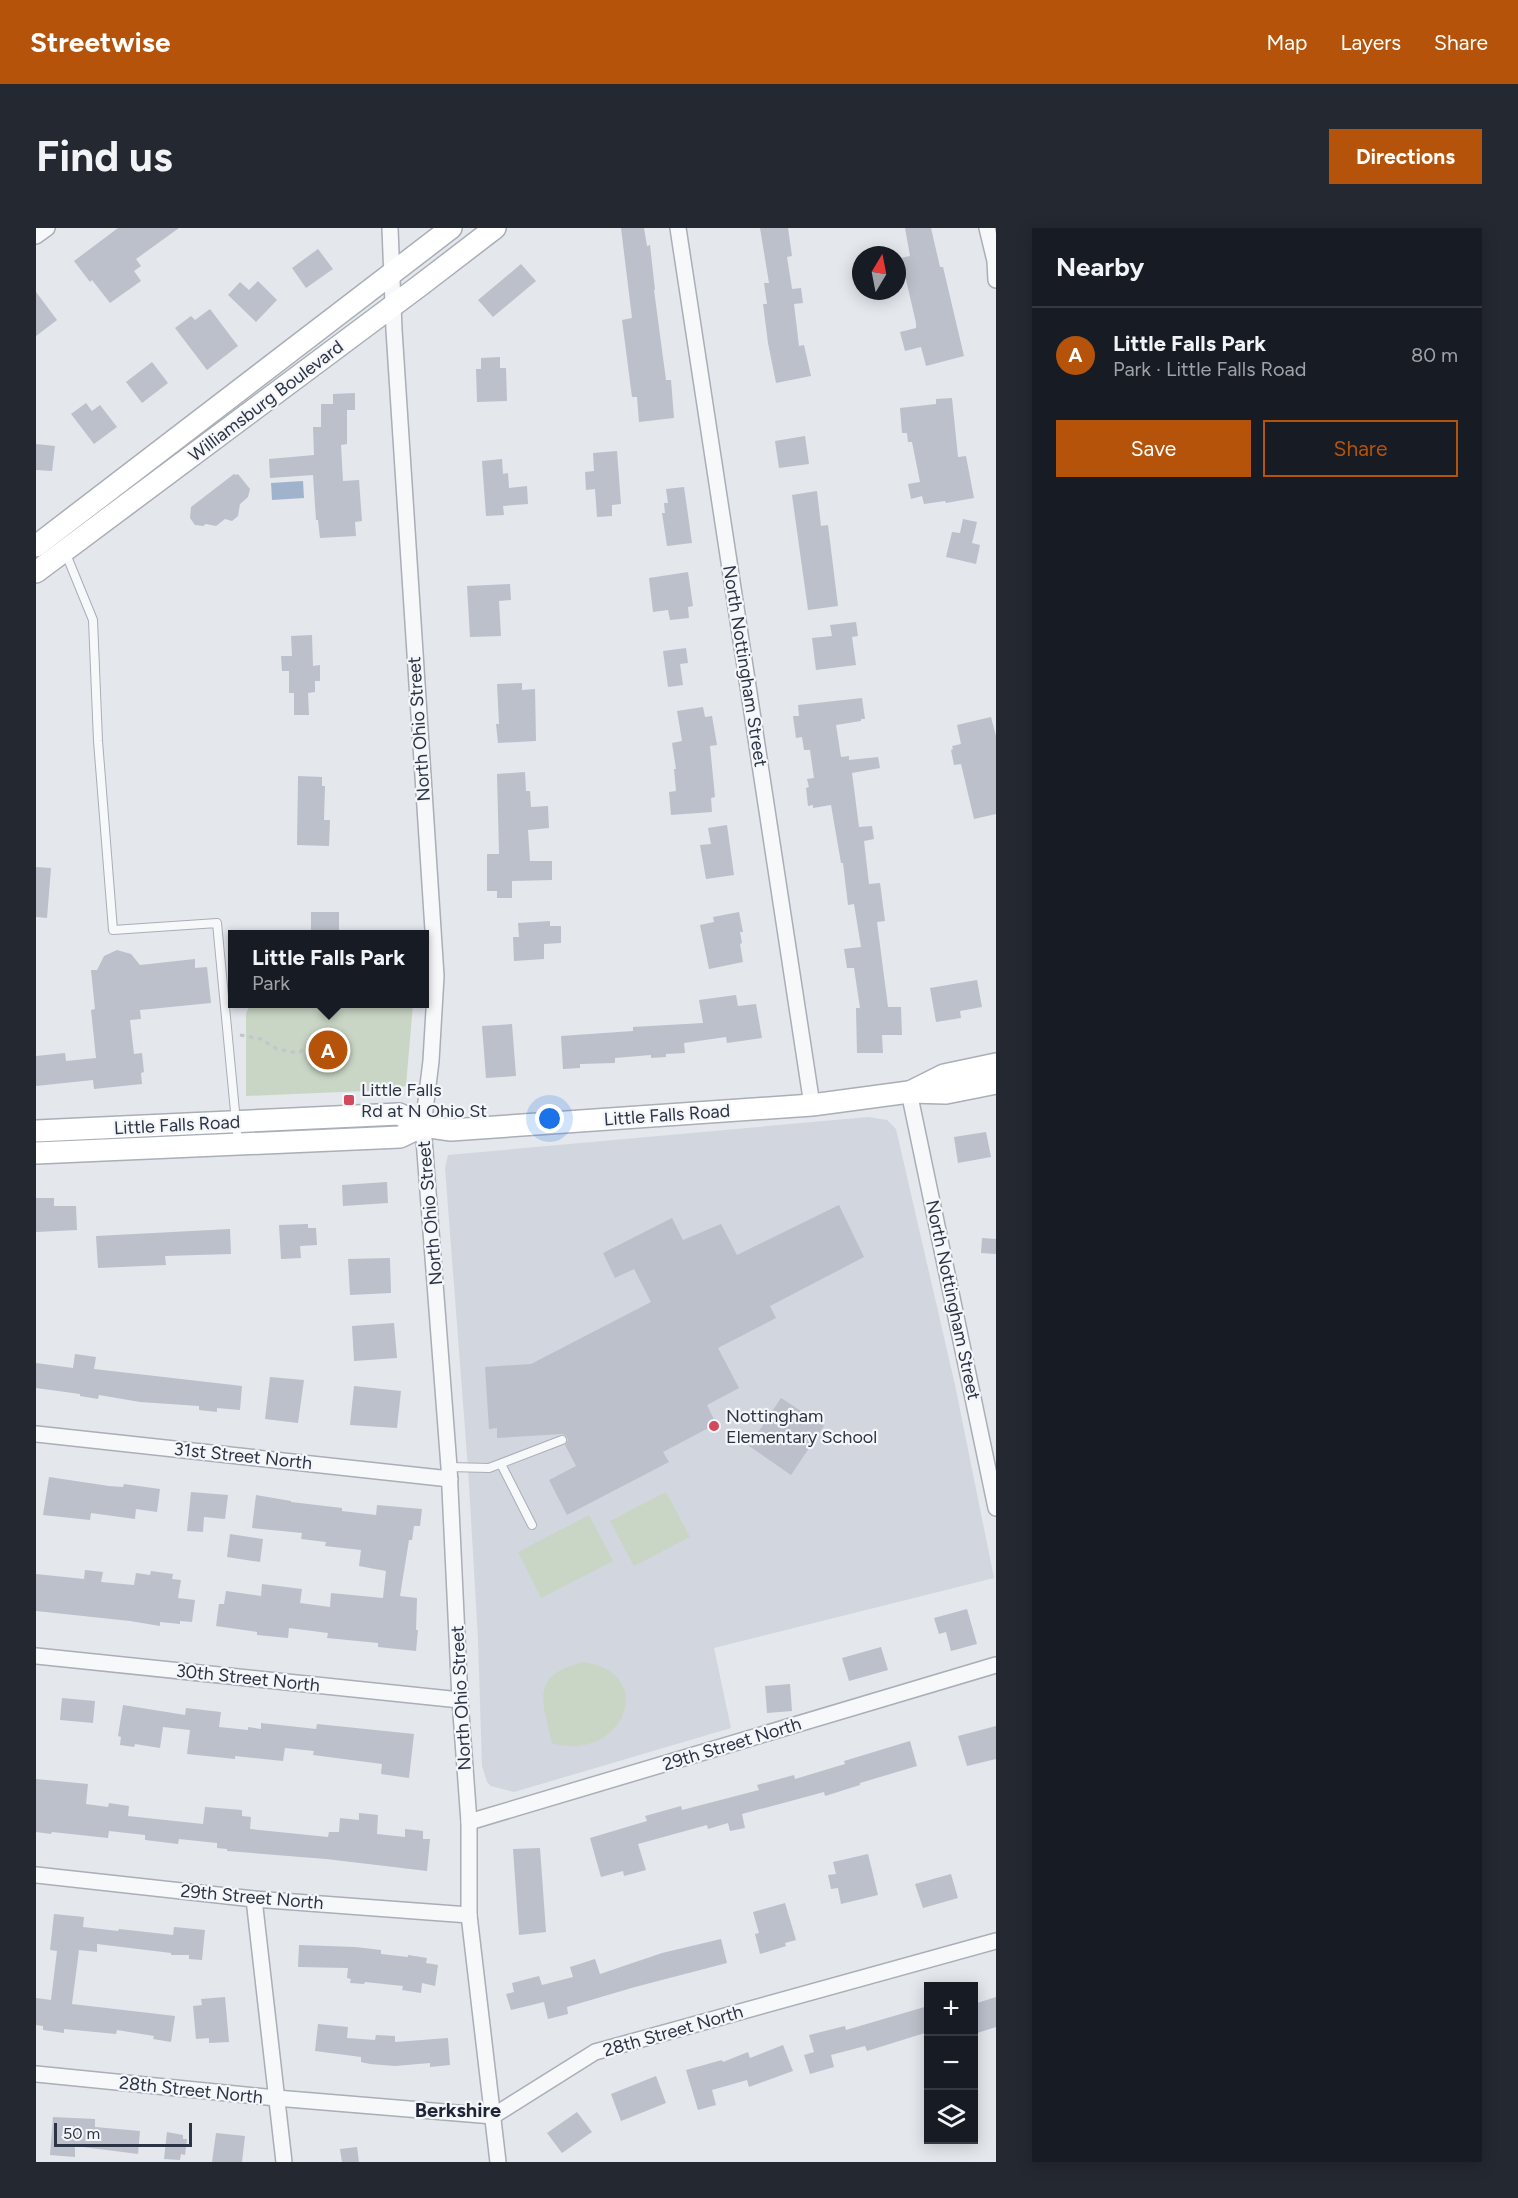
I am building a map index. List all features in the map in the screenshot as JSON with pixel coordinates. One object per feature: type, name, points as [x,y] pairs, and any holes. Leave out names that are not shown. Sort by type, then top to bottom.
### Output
[{"type":"street","name":"North Ohio Street","points":[[390,228],[419,738],[436,976],[431,1061],[423,1126],[449,1473],[460,1700],[469,1822],[469,1915],[498,2162]]},
{"type":"street","name":"Williamsburg Boulevard","points":[[44,540],[451,228]]},
{"type":"street","name":"Williamsburg Boulevard","points":[[37,569],[495,228]]},
{"type":"street","name":"North Nottingham Street","points":[[678,228],[812,1105]]},
{"type":"street","points":[[987,228],[995,263],[996,280]]},
{"type":"street","name":"Little Falls Road","points":[[909,1092],[944,1075],[996,1064]]},
{"type":"street","name":"Little Falls Road","points":[[36,1131],[399,1113],[423,1126],[451,1130],[812,1105],[909,1092],[946,1093],[996,1083]]},
{"type":"street","name":"North Nottingham Street","points":[[909,1092],[996,1508]]},
{"type":"street","name":"Little Falls Road","points":[[36,1153],[400,1137],[423,1126]]},
{"type":"street","name":"31st Street North","points":[[36,1434],[449,1473]]},
{"type":"street","name":"30th Street North","points":[[36,1656],[460,1700]]},
{"type":"street","name":"29th Street North","points":[[469,1822],[996,1665]]},
{"type":"street","name":"29th Street North","points":[[36,1875],[254,1899],[469,1915]]},
{"type":"street","points":[[254,1899],[284,2162]]},
{"type":"street","name":"28th Street North","points":[[36,2074],[276,2098],[493,2116],[595,2052],[996,1941]]},
{"type":"lane","points":[[44,540],[64,551],[93,620],[98,741],[112,930],[217,922],[238,1144]]},
{"type":"lane","points":[[449,1473],[489,1468],[562,1440]]},
{"type":"lane","points":[[501,1464],[532,1525]]},
{"type":"path","points":[[229,1035],[246,1035],[261,1039],[277,1048],[298,1053],[309,1046],[318,1035]]},
{"type":"shaded area","name":"Nottingham Elementary School","points":[[868,1117],[887,1120],[896,1129],[955,1385],[994,1578],[714,1648],[731,1728],[514,1792],[491,1786],[487,1782],[482,1766],[478,1639],[468,1468],[445,1168],[448,1155]]},
{"type":"green space","points":[[248,1008],[413,1008],[406,1086],[387,1090],[246,1096],[246,1014]]},
{"type":"green space","points":[[666,1492],[690,1537],[634,1566],[610,1521]]},
{"type":"green space","points":[[589,1515],[613,1561],[541,1598],[518,1552]]},
{"type":"green space","points":[[583,1662],[607,1670],[621,1682],[626,1698],[623,1714],[613,1730],[597,1741],[577,1746],[552,1743],[544,1702],[547,1682],[566,1668]]},
{"type":"water","points":[[303,481],[304,498],[272,500],[271,483]]},
{"type":"building","points":[[118,228],[179,228],[136,259],[141,266],[134,271],[141,281],[110,303],[74,261]]},
{"type":"building","points":[[621,228],[644,228],[647,246],[650,245],[666,380],[671,380],[674,418],[639,422],[637,397],[632,397],[622,320],[632,318]]},
{"type":"building","points":[[760,228],[788,228],[792,256],[787,257],[792,289],[801,288],[803,303],[794,304],[799,346],[804,345],[811,376],[776,383],[763,304],[767,304],[764,283],[769,283]]},
{"type":"building","points":[[905,228],[931,228],[940,267],[943,267],[964,356],[926,366],[921,347],[905,351],[900,332],[916,328],[906,280],[906,257],[910,256]]},
{"type":"building","points":[[318,249],[333,269],[306,288],[292,268]]},
{"type":"building","points":[[521,264],[536,281],[493,317],[478,300]]},
{"type":"building","points":[[258,281],[277,300],[256,322],[228,295],[240,282],[249,290]]},
{"type":"building","points":[[36,292],[57,320],[36,336]]},
{"type":"building","points":[[210,309],[238,346],[207,370],[175,328],[191,316],[195,320]]},
{"type":"building","points":[[500,357],[500,368],[506,368],[507,401],[477,402],[476,369],[481,369],[481,358]]},
{"type":"building","points":[[152,362],[168,383],[142,403],[126,382]]},
{"type":"building","points":[[355,393],[355,410],[347,410],[347,444],[341,445],[343,481],[359,480],[362,521],[355,522],[356,536],[320,538],[318,520],[316,520],[313,475],[270,478],[269,459],[314,455],[313,427],[321,427],[321,404],[333,404],[333,394]]},
{"type":"building","points":[[952,398],[958,457],[966,456],[974,498],[924,504],[922,496],[911,499],[908,484],[920,482],[912,442],[908,442],[907,433],[902,433],[900,408],[936,404],[936,399]]},
{"type":"building","points":[[86,403],[92,411],[100,405],[117,427],[94,444],[71,414]]},
{"type":"building","points":[[805,436],[809,464],[779,468],[775,441]]},
{"type":"building","points":[[36,444],[55,446],[52,471],[36,470]]},
{"type":"building","points":[[617,451],[621,504],[612,505],[612,516],[597,517],[595,489],[586,490],[585,472],[594,471],[593,453]]},
{"type":"building","points":[[502,459],[503,474],[508,473],[509,488],[527,486],[528,504],[503,506],[504,515],[486,516],[482,461]]},
{"type":"building","points":[[234,474],[238,474],[250,489],[248,497],[240,504],[238,516],[232,521],[225,519],[216,526],[195,525],[190,518],[191,507]]},
{"type":"building","points":[[684,487],[692,543],[667,546],[662,513],[665,513],[664,503],[668,503],[666,489]]},
{"type":"building","points":[[817,491],[821,526],[828,525],[838,606],[808,610],[792,495]]},
{"type":"building","points":[[963,519],[977,522],[972,543],[980,545],[976,564],[946,557],[952,532],[960,533]]},
{"type":"building","points":[[688,572],[693,606],[688,607],[689,618],[670,620],[668,610],[653,612],[649,578]]},
{"type":"building","points":[[510,584],[511,600],[499,601],[501,636],[470,637],[467,586]]},
{"type":"building","points":[[856,622],[858,636],[852,637],[856,665],[816,670],[812,638],[832,636],[830,625]]},
{"type":"building","points":[[312,635],[313,666],[320,665],[320,681],[315,681],[315,692],[308,693],[309,715],[294,715],[294,693],[289,693],[289,671],[282,671],[281,656],[292,656],[291,636]]},
{"type":"building","points":[[686,648],[688,663],[680,664],[683,685],[668,687],[663,651]]},
{"type":"building","points":[[522,683],[522,690],[535,689],[536,741],[498,743],[497,684]]},
{"type":"building","points":[[862,698],[865,719],[836,725],[841,757],[849,756],[849,760],[878,757],[880,768],[852,773],[859,827],[872,826],[874,839],[864,841],[869,884],[880,883],[885,921],[877,922],[888,1007],[901,1007],[902,1035],[882,1035],[883,1053],[857,1053],[856,1008],[860,1008],[854,968],[847,968],[844,949],[861,947],[854,904],[848,905],[843,863],[841,863],[831,805],[813,808],[813,805],[808,806],[807,779],[814,778],[810,750],[804,750],[802,737],[796,738],[793,716],[799,716],[798,705]]},
{"type":"building","points":[[703,707],[705,717],[712,716],[717,745],[710,746],[715,797],[711,798],[712,812],[671,815],[669,792],[676,791],[674,769],[676,769],[672,743],[682,741],[677,711]]},
{"type":"building","points":[[991,717],[996,736],[996,814],[974,819],[961,764],[954,765],[951,750],[952,746],[961,744],[957,725]]},
{"type":"building","points":[[525,772],[526,791],[530,791],[531,807],[548,806],[549,828],[528,830],[530,861],[552,861],[552,880],[512,881],[512,898],[497,898],[497,891],[487,891],[487,854],[499,854],[497,774]]},
{"type":"building","points":[[298,776],[322,777],[322,786],[325,786],[324,820],[330,820],[329,846],[297,845]]},
{"type":"building","points":[[727,825],[734,875],[706,879],[700,845],[711,844],[708,828]]},
{"type":"building","points":[[36,867],[51,868],[47,918],[36,917]]},
{"type":"building","points":[[311,912],[339,912],[339,930],[311,930]]},
{"type":"building","points":[[739,912],[743,932],[740,932],[742,943],[740,944],[743,962],[709,969],[700,925],[714,922],[713,917]]},
{"type":"building","points":[[550,921],[550,926],[561,926],[561,943],[544,944],[544,959],[514,961],[513,937],[519,937],[518,923]]},
{"type":"building","points":[[117,950],[131,954],[140,965],[195,959],[195,968],[207,967],[211,1003],[140,1010],[141,1019],[130,1020],[134,1054],[142,1053],[144,1072],[141,1073],[142,1084],[94,1089],[93,1080],[36,1086],[36,1056],[65,1053],[66,1061],[96,1058],[91,1010],[95,1009],[91,970],[97,970],[104,956]]},
{"type":"building","points":[[977,980],[982,1007],[960,1011],[961,1018],[936,1022],[930,988]]},
{"type":"building","points":[[736,995],[738,1006],[756,1004],[762,1038],[727,1043],[726,1037],[684,1043],[685,1053],[666,1054],[666,1057],[651,1058],[651,1055],[615,1058],[615,1063],[580,1064],[580,1068],[563,1069],[561,1036],[633,1031],[633,1027],[703,1023],[699,1000]]},
{"type":"building","points":[[512,1024],[516,1076],[486,1078],[482,1026]]},
{"type":"building","points":[[986,1132],[991,1157],[958,1163],[954,1137]]},
{"type":"building","points":[[387,1182],[388,1203],[343,1206],[342,1185]]},
{"type":"building","points":[[36,1198],[54,1198],[54,1206],[76,1206],[77,1230],[36,1232]]},
{"type":"building","name":"Nottingham Elementary School","points":[[839,1205],[864,1257],[770,1306],[776,1318],[718,1348],[739,1388],[707,1405],[716,1424],[663,1452],[669,1462],[567,1515],[549,1480],[576,1466],[565,1445],[568,1440],[566,1436],[562,1434],[497,1438],[497,1428],[489,1429],[485,1367],[531,1364],[651,1302],[634,1269],[615,1278],[603,1253],[672,1218],[683,1240],[721,1224],[737,1255]]},
{"type":"building","points":[[308,1224],[308,1228],[316,1228],[317,1245],[300,1246],[301,1258],[281,1259],[279,1225]]},
{"type":"building","points":[[230,1229],[231,1254],[165,1256],[166,1265],[98,1268],[96,1236]]},
{"type":"building","points":[[982,1238],[996,1239],[996,1254],[981,1253]]},
{"type":"building","points":[[390,1258],[391,1293],[350,1295],[348,1259]]},
{"type":"building","points":[[394,1323],[397,1358],[354,1361],[352,1326]]},
{"type":"building","points":[[75,1354],[96,1357],[94,1369],[242,1386],[240,1410],[217,1408],[217,1412],[199,1410],[199,1406],[140,1402],[99,1395],[98,1399],[36,1388],[36,1363],[73,1368]]},
{"type":"building","points":[[270,1377],[304,1380],[298,1423],[265,1419]]},
{"type":"building","points":[[354,1386],[401,1391],[397,1428],[350,1425]]},
{"type":"building","points":[[781,1398],[824,1426],[791,1475],[749,1446]]},
{"type":"building","points":[[49,1477],[109,1486],[123,1487],[124,1484],[160,1489],[157,1512],[136,1509],[135,1519],[91,1513],[90,1520],[43,1515]]},
{"type":"building","points":[[191,1492],[228,1495],[225,1519],[204,1517],[203,1532],[187,1531]]},
{"type":"building","points":[[256,1495],[376,1515],[377,1505],[422,1509],[420,1526],[414,1526],[412,1540],[409,1540],[400,1596],[417,1598],[416,1651],[378,1647],[378,1643],[327,1638],[328,1633],[289,1628],[288,1638],[257,1635],[257,1632],[216,1626],[219,1604],[224,1604],[226,1591],[261,1596],[262,1584],[302,1589],[300,1603],[330,1607],[331,1593],[383,1598],[386,1571],[359,1566],[361,1550],[325,1546],[326,1542],[301,1539],[302,1533],[252,1528]]},
{"type":"building","points":[[230,1534],[263,1539],[260,1562],[227,1557]]},
{"type":"building","points":[[85,1570],[103,1572],[101,1582],[134,1585],[136,1573],[150,1575],[151,1571],[173,1574],[172,1579],[181,1580],[178,1598],[195,1600],[192,1622],[180,1621],[180,1624],[160,1622],[160,1626],[36,1611],[36,1574],[84,1579]]},
{"type":"building","points":[[967,1609],[977,1644],[951,1651],[946,1632],[939,1634],[934,1618]]},
{"type":"building","points":[[881,1647],[888,1670],[849,1681],[842,1658]]},
{"type":"building","points":[[790,1684],[792,1711],[767,1713],[765,1686]]},
{"type":"building","points":[[62,1698],[95,1701],[93,1723],[60,1720]]},
{"type":"building","points":[[123,1705],[185,1715],[186,1708],[221,1712],[219,1727],[248,1730],[248,1727],[261,1729],[261,1723],[316,1729],[317,1724],[414,1734],[409,1778],[381,1774],[382,1764],[313,1755],[314,1751],[285,1748],[283,1761],[187,1754],[190,1730],[163,1727],[160,1748],[135,1744],[134,1747],[120,1745],[121,1737],[118,1736]]},
{"type":"building","points":[[996,1726],[996,1759],[967,1766],[958,1736]]},
{"type":"building","points":[[910,1741],[917,1766],[825,1796],[824,1792],[742,1814],[745,1828],[730,1831],[728,1823],[708,1829],[707,1825],[638,1844],[646,1870],[624,1876],[623,1871],[601,1877],[590,1838],[647,1821],[645,1816],[681,1806],[682,1810],[759,1790],[757,1785],[794,1775],[795,1779]]},
{"type":"building","points":[[36,1779],[88,1784],[86,1804],[108,1807],[109,1803],[129,1806],[128,1816],[203,1824],[205,1807],[242,1810],[242,1816],[251,1817],[250,1829],[328,1837],[329,1832],[339,1832],[340,1818],[359,1820],[359,1813],[378,1815],[377,1834],[405,1837],[405,1829],[423,1831],[423,1839],[430,1839],[427,1871],[326,1859],[227,1851],[227,1849],[217,1848],[217,1843],[179,1839],[178,1844],[145,1840],[145,1835],[109,1831],[108,1838],[36,1832]]},
{"type":"building","points":[[540,1848],[546,1932],[519,1935],[513,1849]]},
{"type":"building","points":[[868,1854],[878,1895],[841,1904],[838,1888],[831,1889],[828,1875],[836,1874],[833,1862]]},
{"type":"building","points":[[951,1874],[958,1898],[923,1908],[915,1884]]},
{"type":"building","points":[[785,1903],[796,1940],[785,1943],[786,1946],[760,1954],[755,1934],[759,1933],[753,1912]]},
{"type":"building","points":[[54,1914],[84,1917],[83,1927],[118,1931],[119,1929],[173,1935],[174,1927],[205,1930],[202,1960],[189,1959],[189,1955],[171,1955],[171,1953],[97,1944],[97,1952],[79,1950],[72,2004],[175,2016],[171,2042],[153,2039],[154,2036],[117,2030],[116,2034],[64,2029],[64,2033],[43,2030],[43,2026],[36,2025],[36,1998],[51,2000],[57,1951],[50,1950]]},
{"type":"building","points":[[721,1939],[727,1963],[567,2007],[568,2014],[548,2019],[544,2002],[511,2010],[506,1994],[514,1992],[512,1983],[539,1976],[542,1985],[573,1977],[570,1967],[595,1959],[600,1974],[662,1953]]},
{"type":"building","points":[[299,1945],[355,1947],[381,1950],[381,1954],[427,1958],[426,1963],[438,1965],[435,1986],[422,1983],[421,1993],[402,1990],[403,1986],[365,1982],[364,1984],[350,1983],[351,1979],[347,1978],[348,1968],[298,1967]]},
{"type":"building","points":[[225,1997],[229,2042],[209,2043],[209,2038],[196,2039],[193,2006],[202,2005],[201,1999]]},
{"type":"building","points":[[996,1997],[996,2027],[978,2033],[978,2003]]},
{"type":"building","points":[[924,2007],[924,2033],[867,2051],[865,2046],[831,2055],[834,2067],[810,2074],[804,2055],[814,2052],[809,2035],[845,2026],[846,2030]]},
{"type":"building","points":[[318,2024],[348,2027],[347,2038],[375,2040],[376,2035],[395,2036],[395,2042],[448,2038],[450,2065],[430,2067],[430,2063],[395,2066],[370,2064],[361,2062],[361,2057],[315,2051]]},
{"type":"building","points":[[783,2045],[793,2071],[749,2087],[747,2080],[712,2090],[716,2105],[698,2110],[686,2070],[722,2060],[723,2062],[748,2052],[750,2058]]},
{"type":"building","points":[[656,2076],[666,2103],[621,2121],[611,2094]]},
{"type":"building","points":[[577,2112],[592,2132],[562,2153],[547,2133]]},
{"type":"building","points":[[53,2117],[95,2119],[95,2127],[140,2131],[138,2154],[75,2146],[75,2157],[50,2155]]},
{"type":"building","points":[[167,2132],[183,2135],[183,2139],[187,2139],[185,2155],[181,2154],[180,2160],[164,2159]]},
{"type":"building","points":[[216,2133],[245,2136],[242,2162],[212,2162]]},
{"type":"building","points":[[357,2147],[359,2162],[342,2162],[340,2149]]},
{"type":"place","name":"Little Falls Park","points":[[328,1050]]},
{"type":"place","name":"Little Falls Rd at N Ohio St","points":[[349,1100]]},
{"type":"place","name":"Nottingham Elementary School","points":[[714,1426]]},
{"type":"district","name":"Berkshire","points":[[458,2110]]}]
